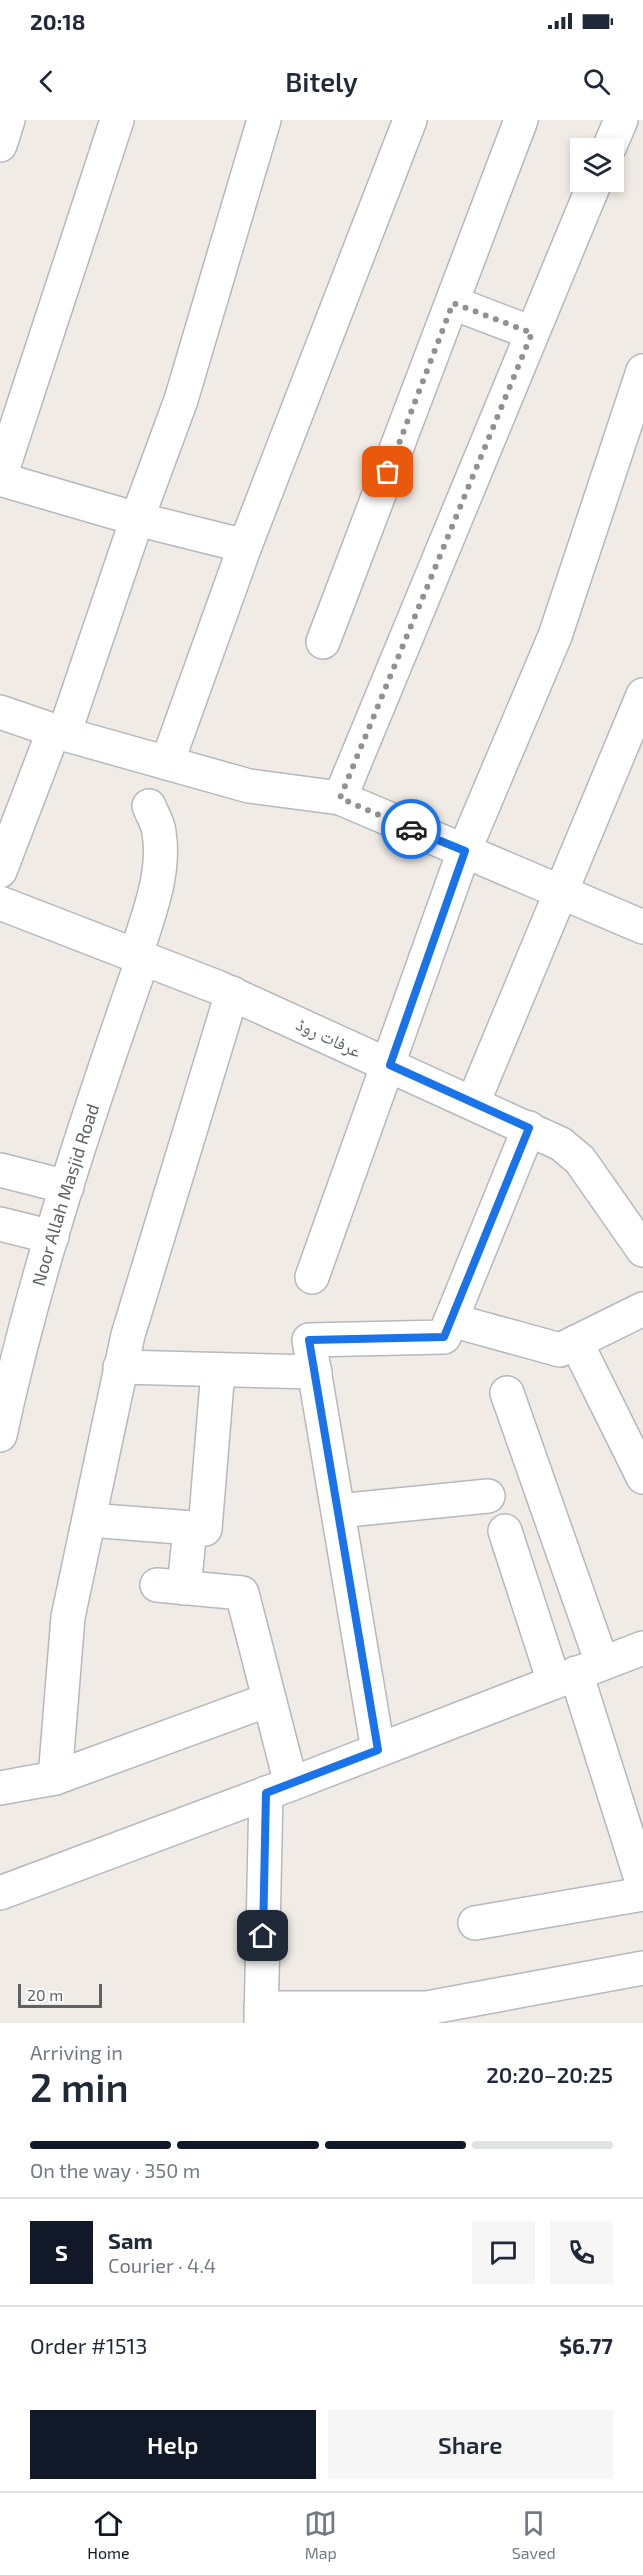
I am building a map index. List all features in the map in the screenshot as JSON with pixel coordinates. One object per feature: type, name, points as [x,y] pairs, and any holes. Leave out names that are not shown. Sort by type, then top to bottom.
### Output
[{"type":"street","points":[[0,145],[8,120]]},
{"type":"street","points":[[117,120],[0,478],[137,519],[245,546]]},
{"type":"street","points":[[0,871],[58,732],[181,400],[264,120]]},
{"type":"street","points":[[167,763],[245,546],[410,120]]},
{"type":"street","points":[[323,642],[521,120]]},
{"type":"street","points":[[613,138],[621,120]]},
{"type":"street","points":[[340,798],[591,192]]},
{"type":"street","points":[[453,303],[532,333]]},
{"type":"street","points":[[312,1277],[465,851],[555,636],[643,370]]},
{"type":"street","points":[[473,1103],[643,695]]},
{"type":"street","points":[[0,712],[58,732],[249,786],[340,798],[643,927]]},
{"type":"street","name":"Noor Allah Masjid Road","points":[[0,1435],[9,1346],[52,1237],[139,957],[158,884],[159,830],[149,806]]},
{"type":"street","name":"عرفات روڈ","points":[[0,903],[232,993],[561,1143],[580,1160],[643,1250]]},
{"type":"street","points":[[55,1778],[68,1617],[120,1367],[232,993]]},
{"type":"street","points":[[378,1750],[309,1340],[444,1337],[529,1128]]},
{"type":"street","points":[[0,1170],[67,1187]]},
{"type":"street","points":[[0,1224],[52,1237]]},
{"type":"street","points":[[451,1320],[560,1350],[643,1309]]},
{"type":"street","points":[[576,1342],[643,1477]]},
{"type":"street","points":[[120,1367],[315,1372]]},
{"type":"street","points":[[89,1520],[205,1529],[218,1370]]},
{"type":"street","points":[[507,1393],[577,1673],[643,1885]]},
{"type":"street","points":[[338,1511],[488,1496]]},
{"type":"street","points":[[190,1528],[170,1587],[242,1593],[268,1700],[279,1789],[261,2015],[427,2008],[643,1968]]},
{"type":"street","points":[[505,1531],[577,1673]]},
{"type":"street","points":[[0,1893],[279,1789],[643,1648]]},
{"type":"street","points":[[0,1788],[55,1778],[268,1700]]},
{"type":"street","points":[[475,1923],[643,1894]]},
{"type":"way so far","points":[[388,472],[453,303],[532,333],[340,798],[411,829]]},
{"type":"route","points":[[263,1936],[266,1793],[378,1750],[309,1340],[444,1337],[529,1128],[390,1065],[465,851],[411,829]]}]
